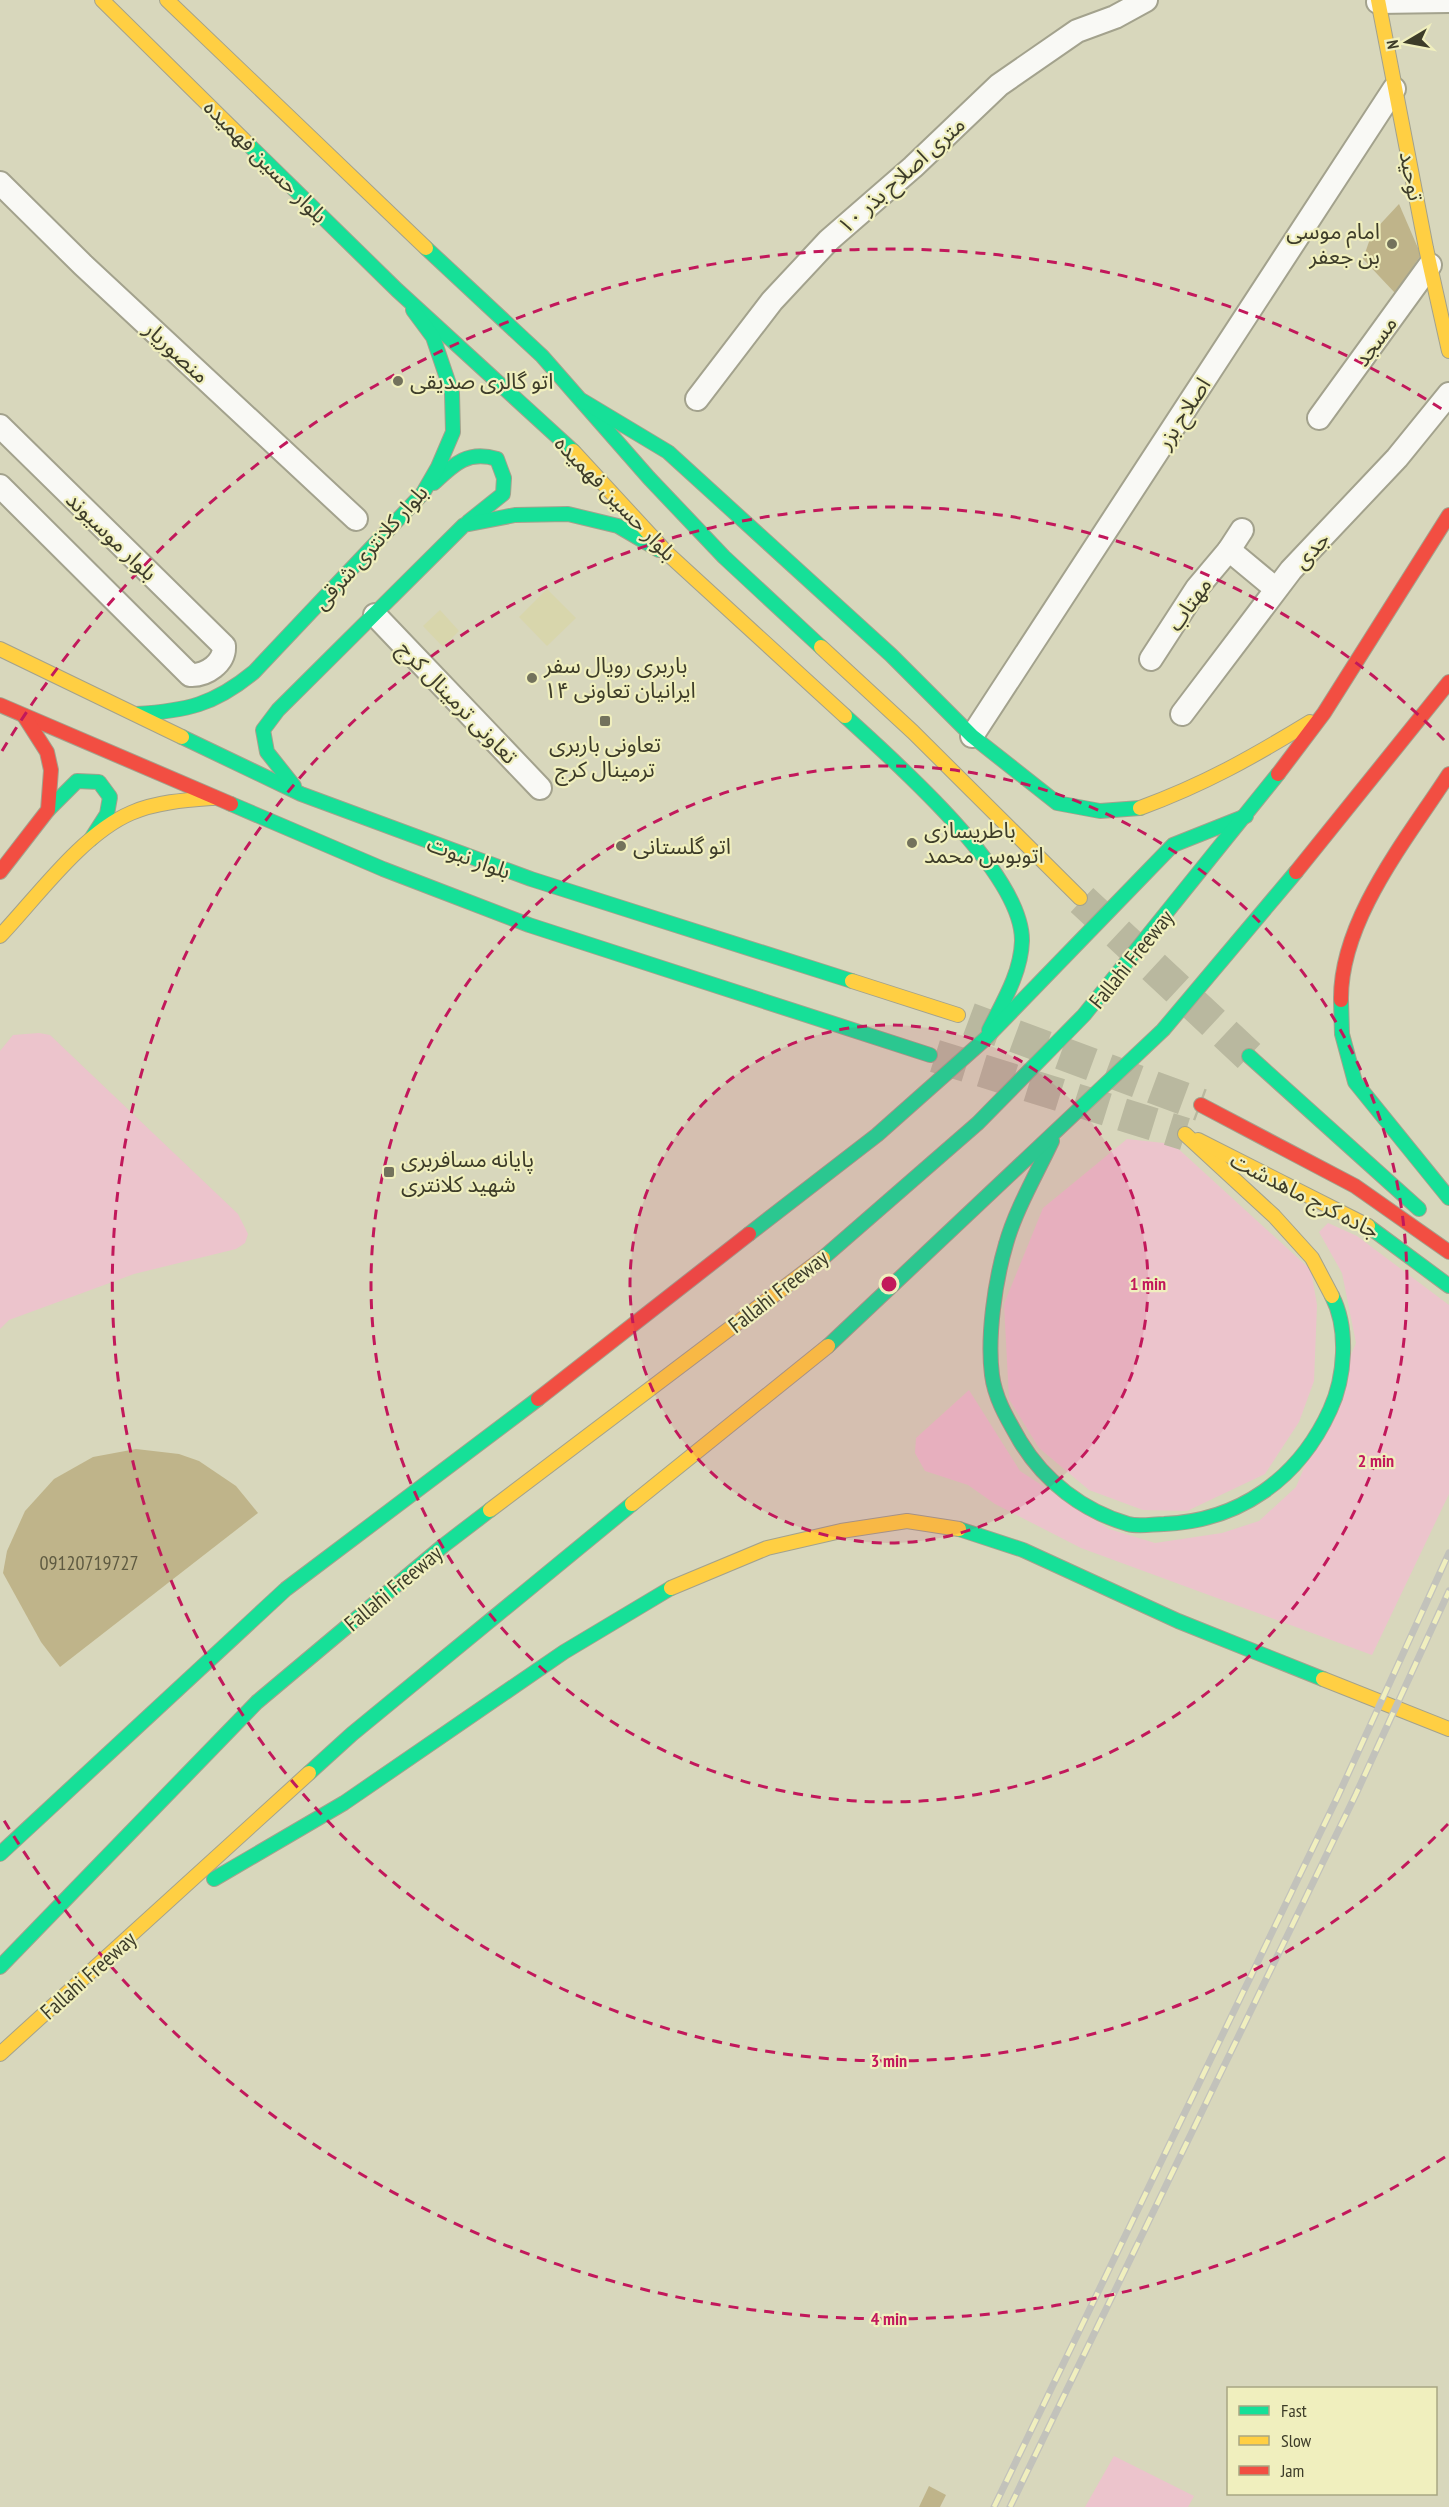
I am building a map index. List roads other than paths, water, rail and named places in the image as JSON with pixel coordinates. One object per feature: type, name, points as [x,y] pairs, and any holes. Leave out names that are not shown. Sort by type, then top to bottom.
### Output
[{"type":"main road","name":"بلوار حسین فهمیده","points":[[102,0],[397,290],[564,441],[668,554],[893,760],[980,851],[1010,894],[1020,919],[1022,942],[1015,978],[984,1040]]},
{"type":"main road","name":"بلوار حسین فهمیده","points":[[167,0],[365,192],[542,356],[650,478],[724,557],[913,732],[1080,898]]},
{"type":"main road","name":"توحید","points":[[1378,1],[1394,89],[1449,351]]},
{"type":"main road","name":"بلوار کلانتری شرقی","points":[[134,714],[183,711],[207,705],[232,691],[344,584],[423,493],[453,432],[452,393],[433,337],[397,290]]},
{"type":"main road","points":[[583,401],[668,452],[882,647],[972,736],[1057,803],[1100,812],[1140,808],[1189,790],[1233,769],[1324,713]]},
{"type":"main road","points":[[301,794],[267,752],[263,730],[368,609],[503,494],[504,478],[497,459],[485,454],[464,456],[423,493]]},
{"type":"main road","points":[[464,525],[515,515],[568,514],[618,526],[668,554]]},
{"type":"main road","name":"Fallahi Freeway","points":[[0,1967],[257,1702],[443,1546],[823,1258],[978,1123],[1084,1015],[1247,815],[1324,713],[1449,515]]},
{"type":"main road","name":"بلوار نبوت","points":[[0,648],[301,794],[531,879],[958,1015]]},
{"type":"main road","name":"Fallahi Freeway","points":[[2,2054],[352,1734],[600,1529],[830,1345],[1058,1126],[1163,1030],[1330,832],[1449,682]]},
{"type":"main road","name":"بلوار نبوت","points":[[0,705],[122,755],[213,798],[383,869],[529,925],[930,1055]]},
{"type":"main road","points":[[24,716],[47,752],[51,770],[48,810]]},
{"type":"main road","points":[[1449,774],[1372,894],[1353,936],[1341,983],[1342,1034],[1355,1082],[1449,1198]]},
{"type":"main road","points":[[0,872],[48,810],[78,781],[99,782],[110,797],[107,814],[90,841],[0,936]]},
{"type":"main road","points":[[90,841],[129,814],[170,802],[213,798]]},
{"type":"main road","points":[[0,1854],[286,1589],[469,1453],[867,1143],[984,1040],[1173,844],[1247,815]]},
{"type":"main road","points":[[1249,1056],[1440,1228]]},
{"type":"main road","points":[[1201,1105],[1355,1186],[1449,1252]]},
{"type":"main road","name":"جاده کرج ماهدشت","points":[[1058,1126],[1006,1243],[996,1292],[992,1375],[1002,1410],[1033,1463],[1077,1503],[1130,1525],[1185,1523],[1242,1506],[1286,1476],[1317,1438],[1336,1397],[1345,1356],[1335,1302],[1312,1258],[1274,1216],[1185,1134],[1377,1230],[1449,1286]]},
{"type":"main road","points":[[159,1912],[344,1803],[564,1652],[674,1586],[767,1548],[840,1531],[907,1521],[965,1530],[1023,1550],[1178,1621],[1449,1729]]},
{"type":"street","name":"۱۰ متری اصلاح بذر","points":[[698,399],[772,301],[830,240],[913,167],[999,85],[1077,31],[1115,17],[1146,0]]},
{"type":"street","points":[[1378,1],[1449,1]]},
{"type":"street","name":"اصلاح بزر","points":[[972,736],[1394,89]]},
{"type":"street","name":"منصوریار","points":[[0,183],[83,265],[356,519]]},
{"type":"street","name":"مسجد","points":[[1319,418],[1430,265]]},
{"type":"street","name":"جدی","points":[[1182,714],[1276,590],[1397,458],[1449,394]]},
{"type":"street","name":"بلوار موسیوند","points":[[0,426],[224,646],[225,653],[211,669],[202,675],[190,675],[0,486]]},
{"type":"street","name":"مهتاب","points":[[1151,659],[1197,588],[1229,550],[1242,530]]},
{"type":"street","points":[[1229,550],[1276,590]]},
{"type":"street","name":"تعاونی ترمینال کرج","points":[[368,609],[540,788]]},
{"type":"tunnel","points":[[1082,900],[1249,1056]]},
{"type":"tunnel","points":[[969,1019],[1201,1105]]},
{"type":"tunnel","points":[[935,1056],[1185,1134]]},
{"type":"railway","points":[[994,2507],[1338,1796],[1449,1553]]},
{"type":"railway","points":[[1010,2507],[1356,1794],[1449,1591]]},
{"type":"place","name":"امام موسی بن جعفر","points":[[1392,244]]},
{"type":"place","name":"اتو گالری صدیقی","points":[[398,381]]},
{"type":"place","name":"باربری رویال سفر ایرانیان تعاونی ۱۴","points":[[532,678]]},
{"type":"place","name":"تعاونی باربری ترمینال کرج","points":[[605,721]]},
{"type":"place","name":"باطریسازی اتوبوس محمد","points":[[912,843]]},
{"type":"place","name":"اتو گلستانی","points":[[621,846]]},
{"type":"place","name":"پایانه مسافربری شهید کلانتری","points":[[389,1172]]}]
